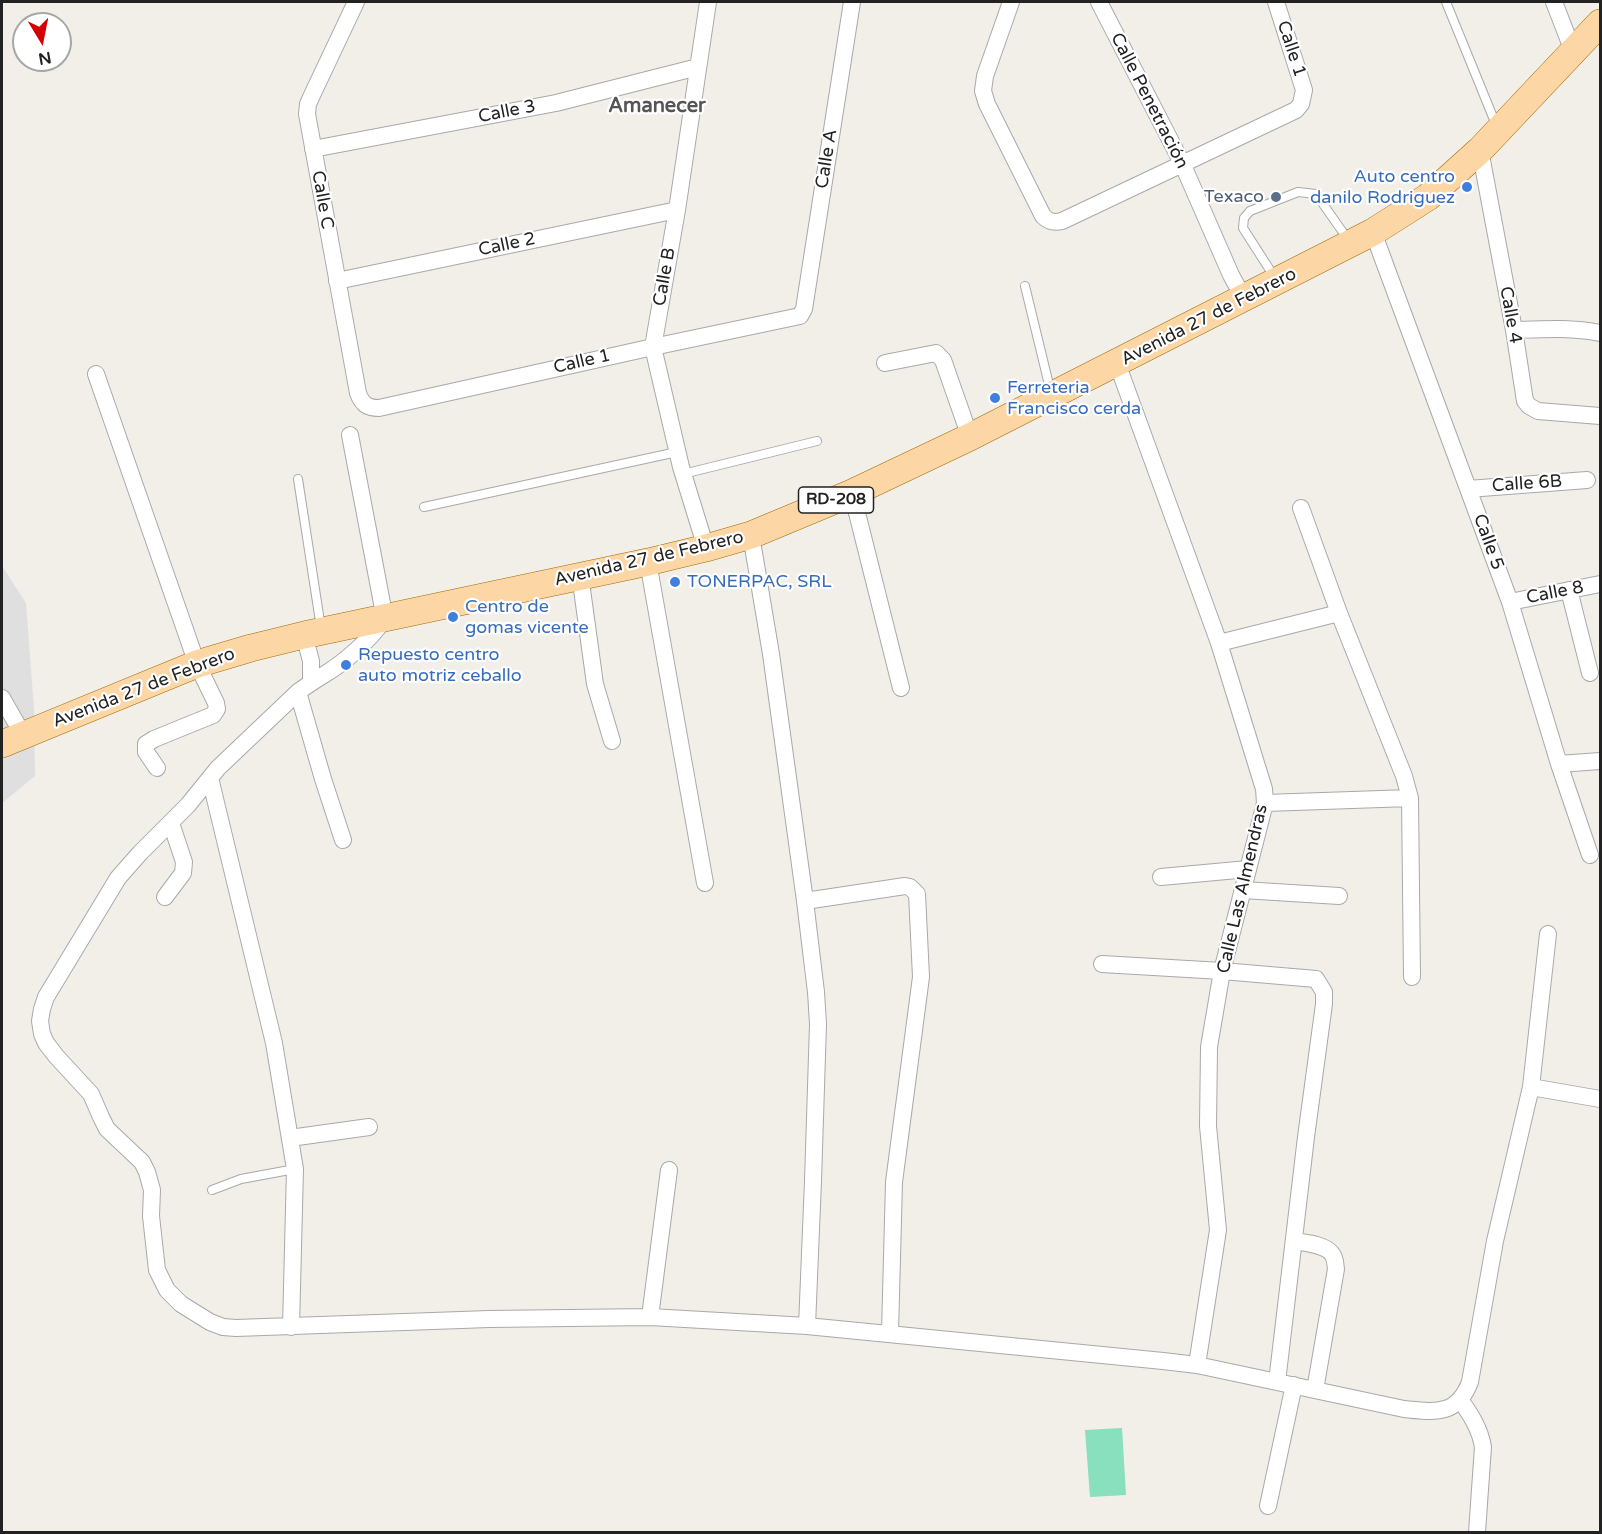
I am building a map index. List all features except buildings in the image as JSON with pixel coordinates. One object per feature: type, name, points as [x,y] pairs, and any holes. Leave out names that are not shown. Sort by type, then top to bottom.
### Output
[{"type":"main road","name":"Avenida 27 de Febrero","points":[[12,740],[197,664],[250,648],[706,548],[751,535],[852,493],[970,437],[1244,299],[1362,238],[1428,197],[1480,150],[1600,23]]},
{"type":"street","name":"Calle C","points":[[356,2],[308,104],[307,114],[358,393],[366,406]]},
{"type":"street","name":"Calle B","points":[[706,548],[682,474],[653,347],[677,210],[708,2]]},
{"type":"street","name":"Calle A","points":[[800,316],[804,309],[852,2]]},
{"type":"street","points":[[1011,2],[985,76],[983,91],[987,104],[1047,220],[1062,221],[1182,163]]},
{"type":"street","name":"Calle Penetración","points":[[1099,2],[1182,163],[1231,275],[1244,299]]},
{"type":"street","name":"Calle 1","points":[[1182,163],[1296,110],[1301,104],[1304,90],[1276,2]]},
{"type":"street","points":[[1554,2],[1573,51]]},
{"type":"street","name":"Calle 3","points":[[313,149],[556,103],[698,66]]},
{"type":"street","name":"Calle 4","points":[[1480,150],[1525,401],[1538,411],[1600,416]]},
{"type":"street","name":"Calle 2","points":[[337,281],[677,210]]},
{"type":"street","name":"Calle 5","points":[[1362,238],[1468,489],[1510,602],[1559,764],[1590,855]]},
{"type":"street","name":"Calle 1","points":[[366,406],[379,408],[800,316]]},
{"type":"street","points":[[1514,330],[1573,329],[1600,333]]},
{"type":"street","points":[[885,363],[936,353],[944,360],[970,437]]},
{"type":"street","name":"Calle Las Almendras","points":[[1117,363],[1220,643],[1264,789],[1266,803],[1222,971],[1209,1047],[1208,1126],[1218,1230],[1197,1365]]},
{"type":"street","points":[[96,374],[197,664],[217,709],[213,715],[146,744],[146,752],[157,768]]},
{"type":"street","points":[[351,435],[385,618],[369,639],[305,687],[218,768],[200,792],[118,878],[46,997],[42,1009],[40,1022],[46,1043],[91,1094],[107,1129],[142,1162],[147,1172],[152,1190],[151,1216],[157,1270],[162,1284],[196,1315],[210,1322],[223,1327],[236,1328],[489,1319],[650,1317],[807,1326],[1197,1365],[1404,1409],[1425,1411],[1443,1409],[1461,1401],[1470,1382],[1495,1240],[1531,1087],[1548,934]]},
{"type":"street","name":"Calle 6B","points":[[1468,489],[1587,480]]},
{"type":"street","points":[[852,493],[901,688]]},
{"type":"street","points":[[1301,508],[1339,613],[1404,776],[1410,798],[1412,977]]},
{"type":"street","points":[[751,535],[771,654],[806,901],[816,992],[818,1024],[807,1326]]},
{"type":"street","points":[[648,562],[705,883]]},
{"type":"street","points":[[580,575],[595,684],[612,741]]},
{"type":"street","name":"Calle 8","points":[[1510,602],[1600,584]]},
{"type":"street","points":[[1569,590],[1590,673]]},
{"type":"street","points":[[1220,643],[1339,613]]},
{"type":"street","points":[[313,633],[311,661],[305,687],[323,779],[343,840]]},
{"type":"street","points":[[2,698],[12,740]]},
{"type":"street","points":[[1559,764],[1600,761]]},
{"type":"street","points":[[210,777],[274,1043],[295,1169],[291,1327]]},
{"type":"street","points":[[1266,803],[1410,798]]},
{"type":"street","points":[[165,897],[183,873],[184,862],[171,823]]},
{"type":"street","points":[[1161,877],[1248,869]]},
{"type":"street","points":[[806,901],[905,886],[918,894],[921,977],[894,1182],[890,1333]]},
{"type":"street","points":[[1243,890],[1339,896]]},
{"type":"street","points":[[1102,964],[1316,979],[1324,992],[1277,1382]]},
{"type":"street","points":[[1531,1087],[1600,1099]]},
{"type":"street","points":[[290,1138],[369,1127]]},
{"type":"street","points":[[650,1317],[669,1170]]},
{"type":"street","points":[[1294,1241],[1318,1246],[1330,1251],[1335,1258],[1336,1269],[1315,1390]]},
{"type":"street","points":[[1268,1506],[1294,1385]]},
{"type":"street","points":[[1461,1401],[1476,1425],[1483,1447],[1477,1533]]},
{"type":"lane","points":[[1446,2],[1498,130]]},
{"type":"lane","points":[[1277,282],[1243,228],[1244,218],[1250,210],[1298,192],[1316,194],[1362,238]]},
{"type":"lane","points":[[1025,286],[1052,396]]},
{"type":"lane","points":[[682,474],[817,441]]},
{"type":"lane","points":[[424,507],[677,452]]},
{"type":"lane","points":[[298,479],[313,633]]},
{"type":"lane","points":[[212,1190],[241,1179],[295,1169]]},
{"type":"shaded area","points":[[2,566],[26,603],[34,709],[35,776],[2,803]]},
{"type":"green space","points":[[1122,1428],[1126,1495],[1090,1497],[1085,1430]]},
{"type":"place","name":"Auto centro danilo Rodriguez","points":[[1467,187]]},
{"type":"place","name":"Texaco","points":[[1276,197]]},
{"type":"place","name":"Ferreteria Francisco cerda","points":[[995,398]]},
{"type":"place","name":"TONERPAC, SRL","points":[[675,582]]},
{"type":"place","name":"Centro de gomas vicente","points":[[453,617]]},
{"type":"place","name":"Repuesto centro auto motriz ceballo","points":[[346,665]]},
{"type":"district","name":"Amanecer","points":[[657,107]]}]
